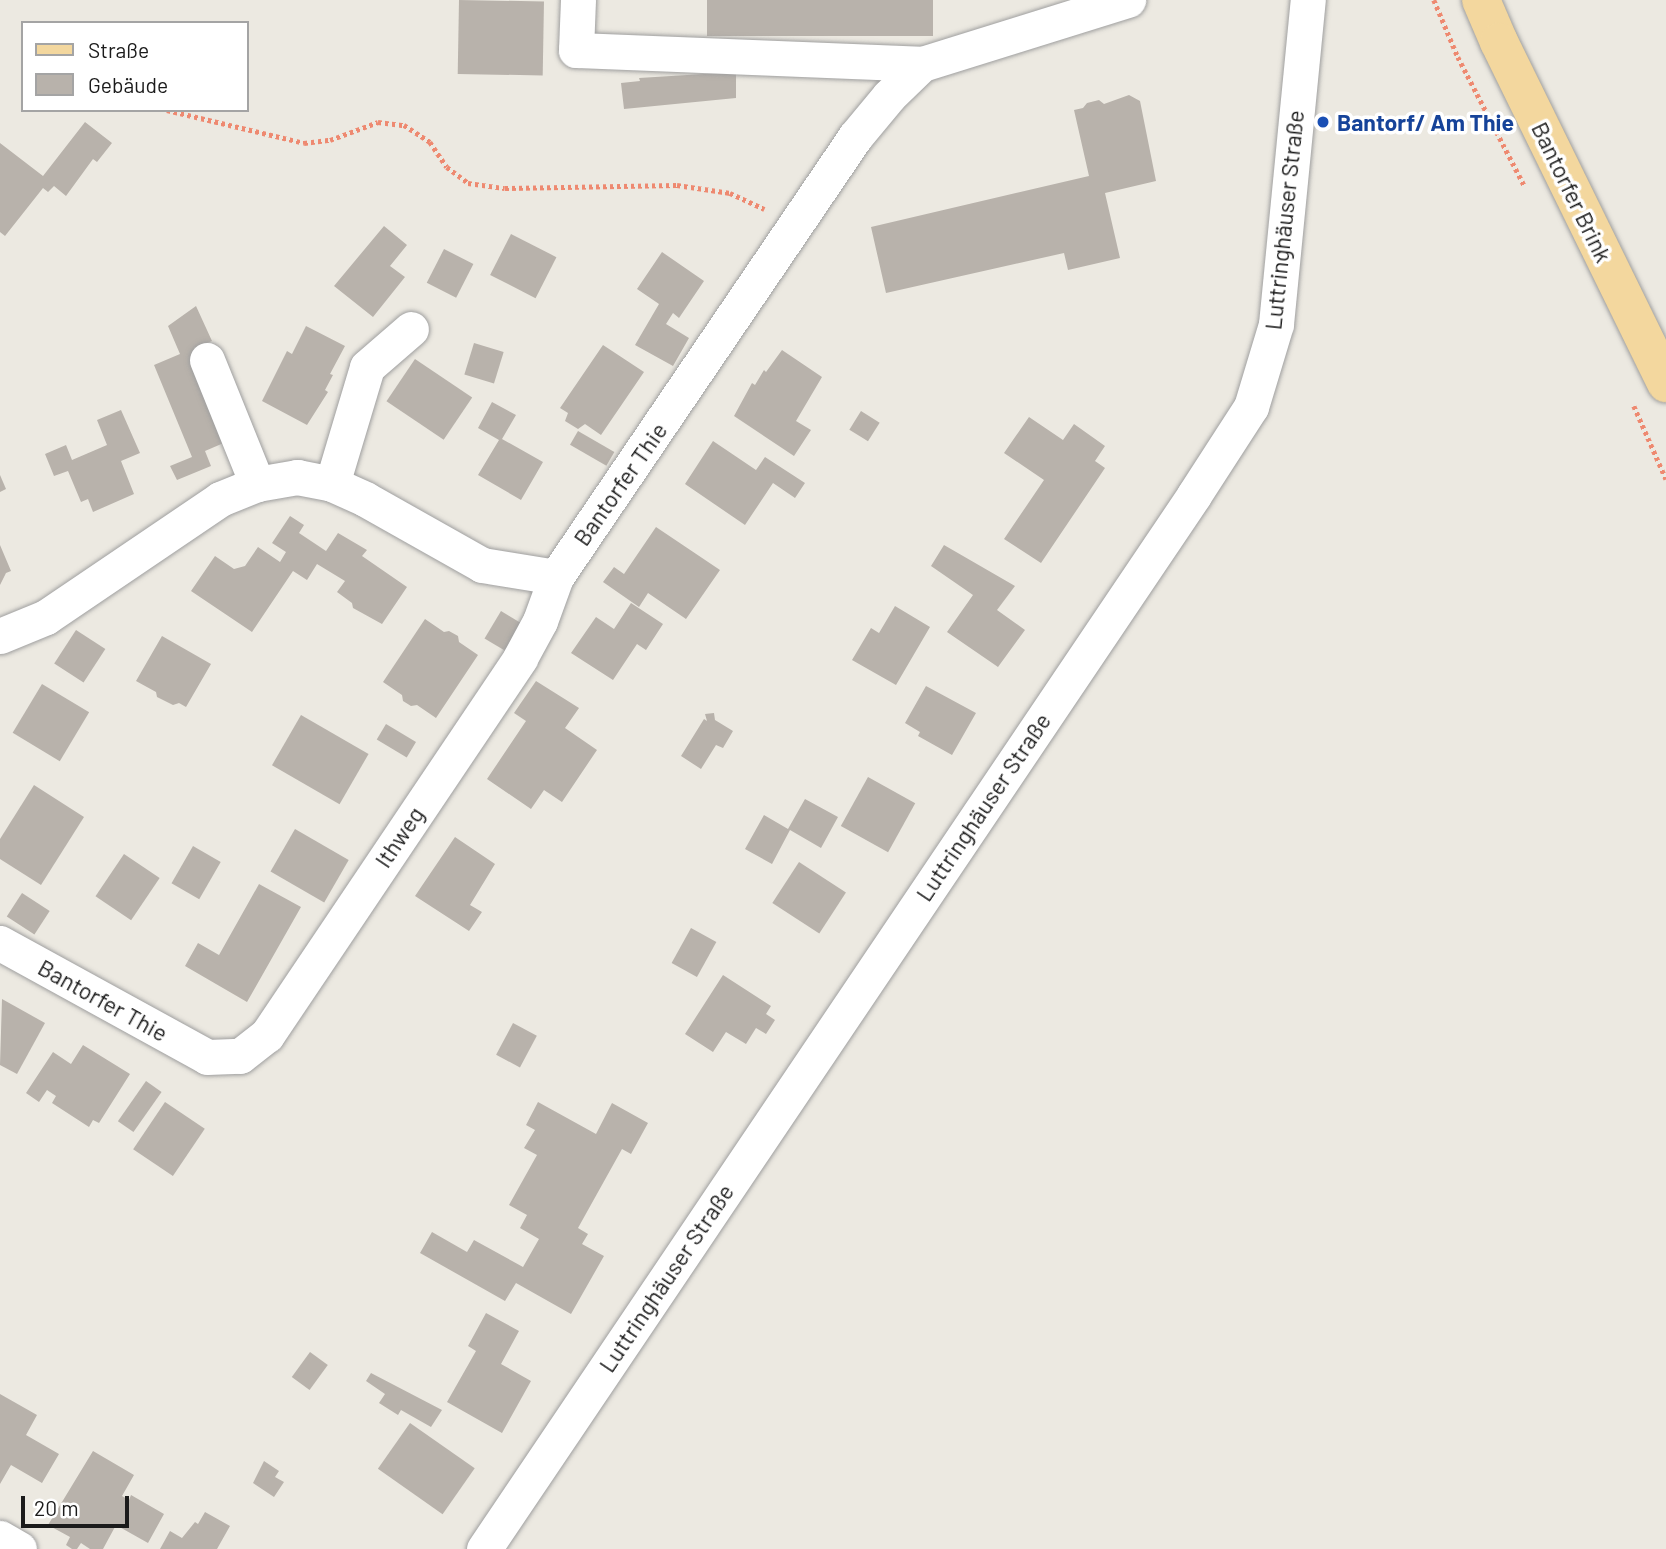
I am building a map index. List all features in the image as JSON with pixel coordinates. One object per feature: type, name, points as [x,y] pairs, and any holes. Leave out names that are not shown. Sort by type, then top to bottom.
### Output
[{"type":"main road","name":"Bantorfer Brink","points":[[1481,0],[1666,383]]},
{"type":"street","points":[[578,0],[576,50],[922,64]]},
{"type":"street","name":"Bantorfer Thie","points":[[556,577],[855,137],[889,96],[922,64],[1128,0]]},
{"type":"street","name":"Luttringhäuser Straße","points":[[484,1549],[1251,407],[1276,324],[1308,0]]},
{"type":"street","points":[[332,484],[367,367],[411,329]]},
{"type":"street","points":[[207,360],[257,484]]},
{"type":"street","points":[[0,636],[46,617],[220,499],[257,484],[297,477],[332,484],[482,565],[556,577]]},
{"type":"street","name":"Ithweg","points":[[207,1058],[240,1056],[267,1035],[520,657],[540,621],[556,577]]},
{"type":"street","name":"Bantorfer Thie","points":[[0,943],[207,1058]]},
{"type":"street","points":[[0,1538],[19,1549]]},
{"type":"path","points":[[175,112],[304,143],[330,140],[378,122],[404,125],[430,142],[447,167],[468,183],[505,188],[677,185],[730,193],[794,228]]},
{"type":"building","points":[[459,0],[544,1],[543,75],[458,74]]},
{"type":"building","points":[[707,0],[933,0],[933,36],[707,36]]},
{"type":"building","points":[[736,72],[736,98],[624,109],[621,83],[640,81],[639,78]]},
{"type":"building","points":[[1129,95],[1140,101],[1156,181],[1105,193],[1120,258],[1068,270],[1064,253],[886,293],[871,227],[1089,176],[1074,110],[1083,108],[1087,103],[1099,100],[1104,104]]},
{"type":"building","points":[[85,122],[112,143],[97,162],[93,159],[66,196],[54,186],[48,192],[43,188],[5,236],[0,232],[0,143],[43,176]]},
{"type":"building","points":[[384,226],[407,245],[390,266],[405,277],[373,317],[334,286]]},
{"type":"building","points":[[511,234],[556,257],[536,298],[490,275]]},
{"type":"building","points":[[444,249],[473,264],[456,298],[427,283]]},
{"type":"building","points":[[662,252],[704,281],[679,318],[673,313],[666,324],[689,338],[673,366],[635,345],[659,304],[637,289]]},
{"type":"building","points":[[196,306],[212,341],[194,348],[233,439],[205,451],[211,466],[177,480],[170,466],[192,457],[154,365],[180,354],[168,326]]},
{"type":"building","points":[[306,326],[345,346],[330,374],[333,375],[325,390],[328,392],[307,425],[262,401],[287,351],[292,354]]},
{"type":"building","points":[[474,343],[504,352],[494,384],[464,375]]},
{"type":"building","points":[[603,345],[644,372],[601,435],[585,424],[578,429],[565,421],[568,413],[560,408]]},
{"type":"building","points":[[782,350],[822,377],[796,421],[811,430],[794,456],[734,416],[752,383],[755,385]]},
{"type":"building","points":[[415,359],[472,398],[444,440],[386,401]]},
{"type":"building","points":[[492,402],[516,415],[502,439],[543,462],[521,500],[478,475],[499,440],[478,428]]},
{"type":"building","points":[[121,410],[140,453],[121,461],[134,494],[93,512],[88,499],[81,502],[68,471],[54,476],[45,454],[66,445],[72,460],[107,445],[97,420]]},
{"type":"building","points":[[861,411],[880,423],[868,441],[849,430]]},
{"type":"building","points":[[1029,417],[1063,440],[1074,424],[1105,446],[1095,461],[1105,468],[1041,563],[1004,539],[1044,480],[1004,453]]},
{"type":"building","points":[[578,431],[614,452],[606,466],[570,445]]},
{"type":"building","points":[[713,441],[756,470],[765,457],[805,483],[795,498],[773,483],[745,525],[685,484]]},
{"type":"building","points":[[0,475],[6,489],[0,492]]},
{"type":"building","points":[[290,516],[304,525],[299,533],[326,551],[338,533],[367,550],[362,556],[407,587],[382,624],[353,608],[352,603],[337,592],[345,581],[317,564],[307,580],[293,571],[252,632],[191,591],[215,556],[234,569],[245,566],[258,547],[280,562],[286,552],[272,543]]},
{"type":"building","points":[[656,527],[720,570],[686,619],[648,593],[639,607],[603,582],[614,567],[624,574]]},
{"type":"building","points":[[0,545],[11,571],[6,573],[0,585]]},
{"type":"building","points":[[944,545],[1015,586],[997,610],[1025,630],[998,667],[947,632],[973,595],[931,566]]},
{"type":"building","points":[[631,603],[663,624],[646,650],[637,644],[613,680],[571,653],[596,617],[614,629]]},
{"type":"building","points":[[895,606],[930,627],[896,685],[852,660],[871,628],[879,633]]},
{"type":"building","points":[[501,611],[524,625],[508,652],[485,638]]},
{"type":"building","points":[[425,619],[444,632],[449,631],[458,636],[459,642],[478,655],[436,718],[417,705],[411,706],[403,701],[402,695],[383,682]]},
{"type":"building","points":[[76,630],[105,649],[84,683],[54,664]]},
{"type":"building","points":[[162,636],[211,664],[186,707],[179,703],[173,705],[157,697],[156,692],[136,681]]},
{"type":"building","points":[[536,681],[579,708],[565,728],[597,750],[562,802],[544,790],[531,809],[487,779],[526,721],[514,713]]},
{"type":"building","points":[[42,684],[89,712],[60,761],[13,733]]},
{"type":"building","points":[[926,686],[976,713],[952,755],[918,736],[920,732],[905,723]]},
{"type":"building","points":[[714,713],[715,720],[733,731],[723,748],[716,745],[701,769],[681,756],[704,719],[707,721],[705,714]]},
{"type":"building","points":[[301,715],[369,754],[340,804],[272,765]]},
{"type":"building","points":[[386,724],[416,742],[407,757],[377,739]]},
{"type":"building","points":[[868,777],[915,803],[888,852],[841,826]]},
{"type":"building","points":[[34,785],[84,817],[41,885],[0,859],[0,839]]},
{"type":"building","points":[[805,799],[838,817],[821,848],[790,830],[772,864],[745,849],[764,815],[788,829]]},
{"type":"building","points":[[295,829],[349,860],[324,902],[270,871]]},
{"type":"building","points":[[455,837],[495,864],[470,905],[482,912],[469,931],[415,896]]},
{"type":"building","points":[[193,846],[221,862],[199,899],[172,883]]},
{"type":"building","points":[[124,854],[160,878],[131,920],[95,896]]},
{"type":"building","points":[[799,862],[846,892],[819,934],[772,903]]},
{"type":"building","points":[[259,884],[301,907],[247,1002],[185,966],[198,943],[219,955]]},
{"type":"building","points":[[22,893],[50,911],[34,934],[7,916]]},
{"type":"building","points":[[691,928],[716,942],[697,977],[672,963]]},
{"type":"building","points":[[723,975],[771,1006],[766,1014],[775,1020],[766,1034],[756,1028],[746,1044],[726,1032],[713,1052],[685,1034]]},
{"type":"building","points":[[2,999],[45,1023],[17,1074],[0,1065]]},
{"type":"building","points":[[513,1023],[537,1036],[520,1067],[496,1055]]},
{"type":"building","points":[[83,1045],[130,1074],[99,1123],[93,1120],[89,1127],[52,1103],[56,1096],[47,1090],[39,1102],[26,1093],[53,1052],[71,1064]]},
{"type":"building","points":[[146,1081],[162,1092],[133,1132],[118,1121]]},
{"type":"building","points":[[165,1102],[205,1129],[173,1176],[133,1149]]},
{"type":"building","points":[[538,1102],[596,1134],[612,1103],[648,1123],[631,1154],[622,1149],[578,1228],[588,1234],[582,1244],[604,1256],[571,1314],[516,1283],[505,1301],[420,1253],[432,1232],[467,1252],[474,1240],[523,1267],[539,1239],[520,1228],[527,1215],[509,1205],[537,1155],[524,1148],[535,1130],[526,1125]]},
{"type":"building","points":[[486,1313],[519,1331],[501,1364],[531,1381],[502,1433],[447,1402],[476,1351],[468,1346]]},
{"type":"building","points":[[310,1352],[328,1365],[310,1390],[292,1377]]},
{"type":"building","points":[[371,1373],[442,1410],[431,1427],[401,1410],[398,1415],[379,1403],[385,1394],[366,1381]]},
{"type":"building","points":[[0,1394],[37,1415],[26,1435],[59,1454],[42,1483],[11,1465],[0,1484]]},
{"type":"building","points":[[410,1423],[475,1468],[443,1514],[378,1469]]},
{"type":"building","points":[[93,1451],[134,1475],[122,1496],[129,1500],[131,1495],[164,1514],[148,1543],[116,1525],[103,1549],[90,1549],[81,1543],[77,1549],[72,1549],[66,1545],[70,1537],[48,1525]]},
{"type":"building","points":[[264,1461],[279,1471],[275,1477],[284,1482],[274,1497],[253,1483]]},
{"type":"building","points":[[205,1512],[230,1526],[217,1549],[160,1549],[170,1531],[182,1538],[195,1522],[198,1524]]},
{"type":"place","name":"Bantorf/ Am Thie","points":[[1323,122]]}]
